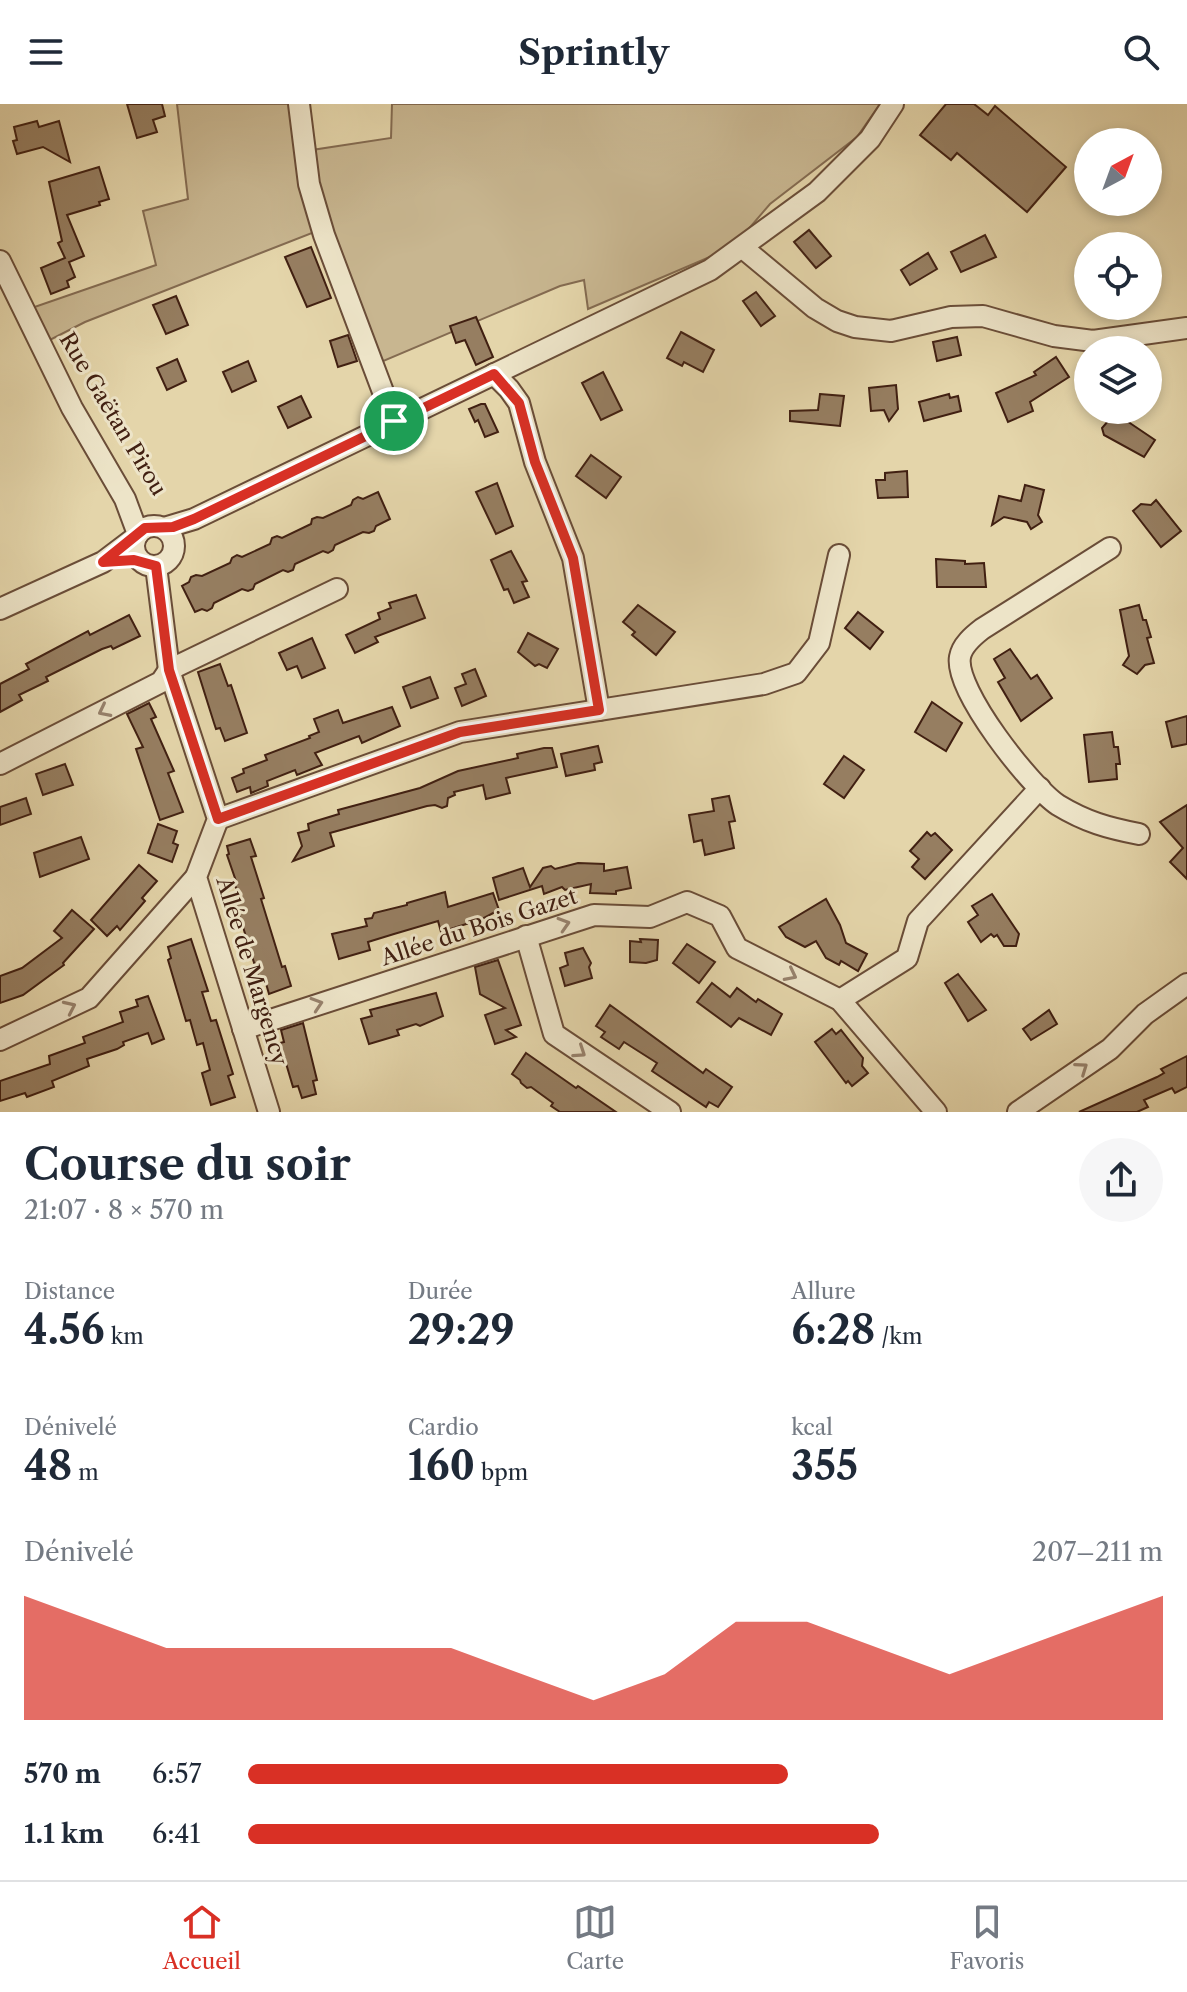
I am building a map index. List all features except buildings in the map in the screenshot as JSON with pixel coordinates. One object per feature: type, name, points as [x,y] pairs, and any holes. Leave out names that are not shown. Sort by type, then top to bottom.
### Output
[{"type":"street","points":[[299,104],[309,184],[324,235],[394,421]]},
{"type":"street","points":[[0,609],[103,562],[145,528],[161,527],[202,515],[697,277],[743,248],[811,185],[855,154],[870,139],[891,108]]},
{"type":"street","points":[[743,248],[815,308],[855,327],[891,331],[951,317],[983,316],[1054,336],[1093,341],[1187,328]]},
{"type":"street","name":"Rue Gaëtan Pirou","points":[[0,261],[72,408],[125,499],[136,524],[137,535]]},
{"type":"street","name":"Rue Gaëtan Pirou","points":[[30,324],[81,403],[145,514],[161,527]]},
{"type":"street","points":[[494,374],[519,403],[535,462],[573,558],[599,710]]},
{"type":"street","points":[[103,562],[157,561],[202,515]]},
{"type":"street","points":[[161,527],[173,538],[157,561],[169,670],[218,819],[460,732],[764,684],[796,673],[819,643],[839,555]]},
{"type":"street","points":[[137,535],[134,549],[157,561]]},
{"type":"street","points":[[1110,548],[982,629],[969,640],[960,657],[960,671],[990,726],[1022,772],[1056,803],[1095,825],[1139,834]]},
{"type":"street","points":[[0,764],[161,682],[169,670],[337,589]]},
{"type":"street","points":[[840,1000],[907,958],[918,921],[1040,788]]},
{"type":"street","name":"Allée de Margency","points":[[218,819],[196,877],[269,1112]]},
{"type":"street","points":[[0,1040],[89,998],[196,877]]},
{"type":"street","name":"Allée du Bois Gazet","points":[[243,1029],[594,915],[650,917],[687,902],[720,916],[737,948],[840,1000],[936,1112]]},
{"type":"street","points":[[526,936],[554,1034],[670,1112]]},
{"type":"street","points":[[1018,1112],[1110,1049],[1145,1014],[1187,984]]},
{"type":"shaded area","points":[[177,104],[299,104],[305,151],[391,138],[392,104],[880,104],[857,137],[770,204],[733,247],[588,309],[584,280],[560,286],[374,365],[322,229],[85,322],[42,344],[20,312],[156,265],[143,211],[188,199]]},
{"type":"route","points":[[494,374],[514,395],[523,415],[535,462],[567,540],[578,576],[599,710],[460,732],[218,819],[169,670],[156,566],[134,560],[103,562],[145,528],[173,527],[194,519],[394,421],[494,374]]}]
